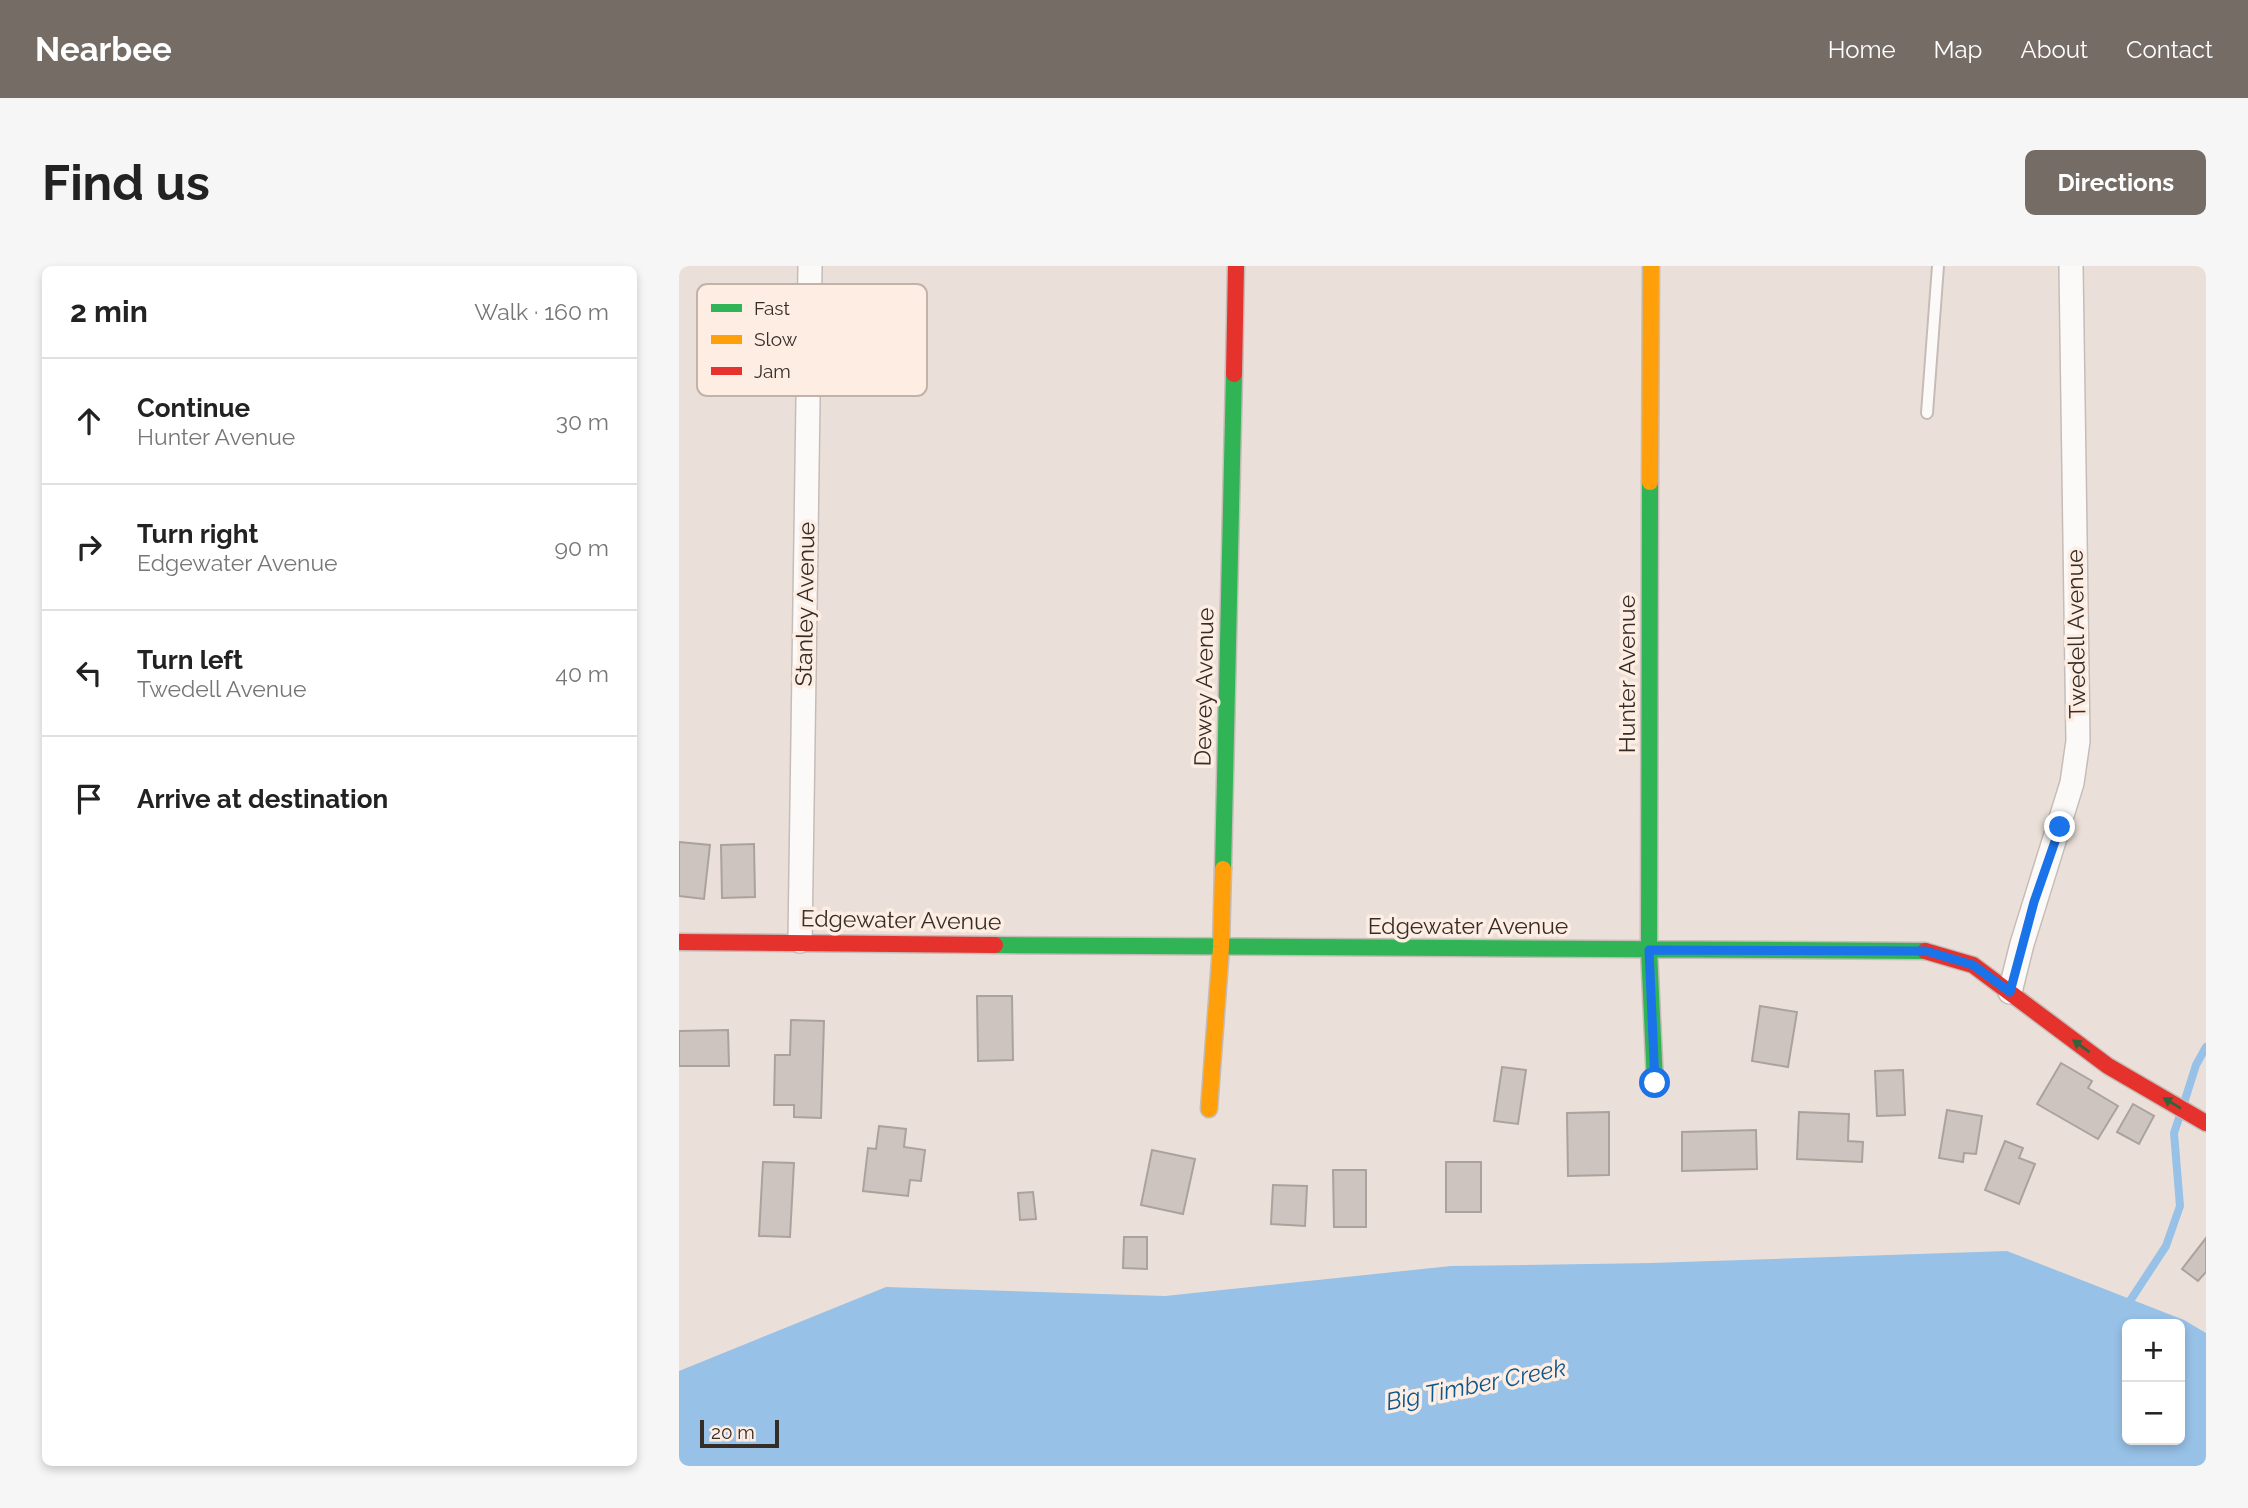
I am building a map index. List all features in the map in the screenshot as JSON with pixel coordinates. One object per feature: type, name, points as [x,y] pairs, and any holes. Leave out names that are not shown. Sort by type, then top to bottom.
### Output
[{"type":"street","name":"Stanley Avenue","points":[[810,266],[810,284]]},
{"type":"street","name":"Dewey Avenue","points":[[1209,1109],[1221,947],[1235,266]]},
{"type":"street","name":"Hunter Avenue","points":[[1651,266],[1649,950],[1655,1083]]},
{"type":"street","name":"Twedell Avenue","points":[[2010,992],[2022,944],[2072,783],[2078,741],[2071,266]]},
{"type":"street","name":"Stanley Avenue","points":[[800,941],[808,396]]},
{"type":"street","name":"Edgewater Avenue","points":[[679,942],[1926,951],[1973,965],[2108,1066],[2206,1123]]},
{"type":"lane","points":[[1927,413],[1938,266]]},
{"type":"water","name":"Big Timber Creek","points":[[2007,1251],[2181,1319],[2122,1319],[2122,1445],[2185,1445],[2185,1321],[2206,1333],[2206,1466],[679,1466],[679,1371],[886,1287],[1165,1296],[1451,1266],[1651,1263]]},
{"type":"building","points":[[679,842],[710,845],[704,899],[679,896]]},
{"type":"building","points":[[754,844],[755,897],[722,898],[721,845]]},
{"type":"building","points":[[977,996],[1012,996],[1013,1060],[978,1061]]},
{"type":"building","points":[[1760,1006],[1797,1012],[1788,1067],[1752,1061]]},
{"type":"building","points":[[791,1020],[824,1021],[821,1118],[794,1117],[794,1105],[774,1105],[775,1055],[790,1055]]},
{"type":"building","points":[[728,1030],[729,1066],[679,1066],[679,1031]]},
{"type":"building","points":[[2061,1063],[2092,1081],[2088,1088],[2118,1106],[2098,1139],[2037,1104]]},
{"type":"building","points":[[1502,1067],[1526,1070],[1518,1124],[1494,1121]]},
{"type":"building","points":[[1903,1070],[1905,1115],[1877,1116],[1875,1071]]},
{"type":"building","points":[[2133,1104],[2154,1116],[2139,1144],[2117,1132]]},
{"type":"building","points":[[1947,1110],[1982,1116],[1976,1154],[1964,1153],[1963,1162],[1939,1158]]},
{"type":"building","points":[[1609,1112],[1609,1175],[1568,1176],[1567,1113]]},
{"type":"building","points":[[1799,1112],[1849,1114],[1848,1141],[1863,1142],[1862,1162],[1797,1159]]},
{"type":"building","points":[[879,1126],[906,1129],[904,1147],[925,1150],[921,1181],[910,1180],[908,1196],[863,1191],[868,1148],[876,1149]]},
{"type":"building","points":[[1756,1130],[1757,1169],[1682,1171],[1682,1132]]},
{"type":"building","points":[[2005,1141],[2023,1148],[2019,1158],[2035,1164],[2019,1204],[1985,1190]]},
{"type":"building","points":[[1152,1150],[1195,1159],[1183,1214],[1141,1205]]},
{"type":"building","points":[[763,1162],[794,1163],[790,1237],[759,1236]]},
{"type":"building","points":[[1446,1162],[1481,1162],[1481,1212],[1446,1212]]},
{"type":"building","points":[[1333,1170],[1366,1170],[1366,1227],[1334,1227]]},
{"type":"building","points":[[1273,1185],[1307,1186],[1305,1226],[1271,1224]]},
{"type":"building","points":[[1033,1192],[1036,1219],[1020,1220],[1018,1193]]},
{"type":"building","points":[[1124,1237],[1147,1237],[1147,1269],[1123,1268]]},
{"type":"building","points":[[2206,1238],[2206,1272],[2198,1281],[2182,1269]]},
{"type":"waterway","points":[[2184,1103],[2196,1065],[2206,1047]]},
{"type":"waterway","points":[[2126,1307],[2166,1246],[2180,1206],[2174,1133],[2180,1115]]},
{"type":"traffic: fast","points":[[1223,869],[1234,374]]},
{"type":"traffic: fast","points":[[1650,482],[1649,950],[1655,1083]]},
{"type":"traffic: fast","points":[[995,945],[1925,951]]},
{"type":"traffic: slow","points":[[1650,482],[1651,266]]},
{"type":"traffic: slow","points":[[1209,1109],[1221,947],[1223,869]]},
{"type":"traffic: jam","points":[[1234,374],[1236,266]]},
{"type":"traffic: jam","points":[[679,942],[995,945]]},
{"type":"traffic: jam","points":[[1925,951],[1973,965],[2108,1066],[2206,1123]]},
{"type":"route","points":[[1655,1083],[1649,950],[1926,951],[1973,965],[2010,992],[2034,902],[2060,827]]}]
